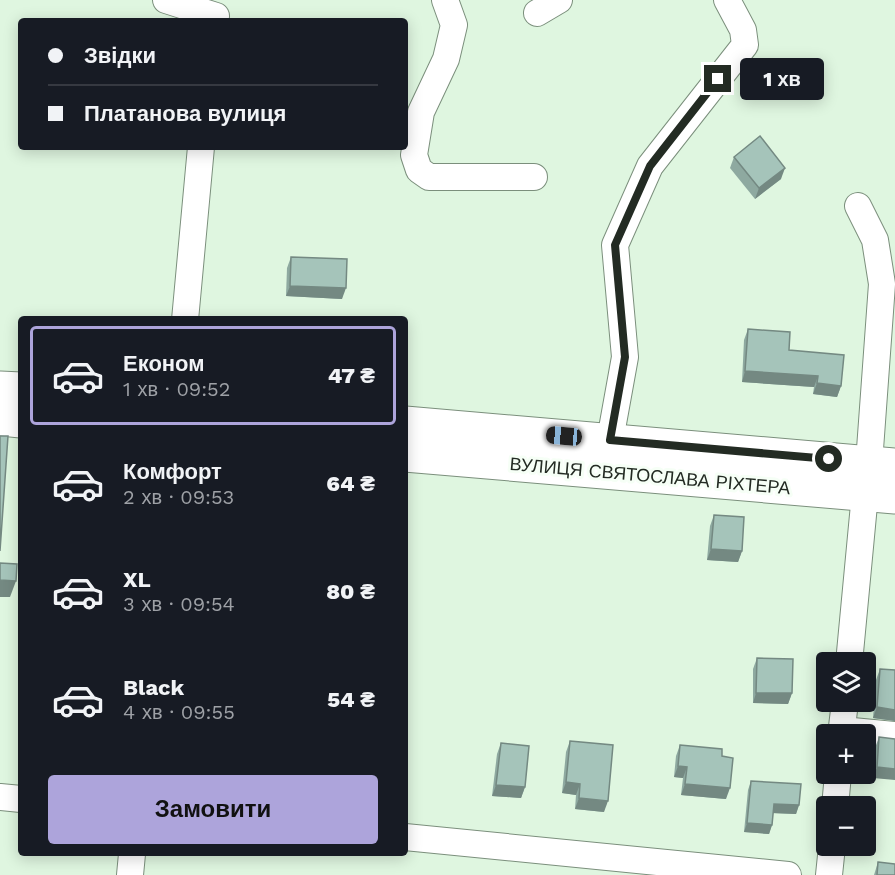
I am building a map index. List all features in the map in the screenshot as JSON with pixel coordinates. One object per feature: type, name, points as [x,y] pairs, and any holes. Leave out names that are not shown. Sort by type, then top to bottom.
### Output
[{"type":"main road","points":[[0,388],[18,389]]},
{"type":"main road","points":[[0,419],[18,421]]},
{"type":"main road","name":"ВУЛИЦЯ СВЯТОСЛАВА РІХТЕРА","points":[[408,423],[610,440],[881,480]]},
{"type":"main road","name":"ВУЛИЦЯ СВЯТОСЛАВА РІХТЕРА","points":[[408,455],[881,480]]},
{"type":"street","points":[[166,0],[218,12]]},
{"type":"street","points":[[445,0],[454,25],[446,59],[421,112],[414,155],[419,170],[429,177],[534,177]]},
{"type":"street","points":[[537,13],[560,0]]},
{"type":"street","points":[[610,440],[625,357],[615,245],[650,166],[745,45],[743,30],[727,0]]},
{"type":"street","points":[[185,316],[201,150]]},
{"type":"street","points":[[851,652],[881,480],[882,284],[875,240],[858,206]]},
{"type":"street","points":[[876,734],[895,735]]},
{"type":"street","points":[[0,797],[18,799]]},
{"type":"street","points":[[408,837],[788,875]]},
{"type":"street","points":[[130,875],[132,856]]},
{"type":"street","points":[[829,875],[831,856]]},
{"type":"building","points":[[760,136],[785,168],[759,188],[734,157]]},
{"type":"building","points":[[291,257],[347,259],[346,288],[290,286]]},
{"type":"building","points":[[748,329],[790,332],[789,350],[844,355],[841,386],[817,383],[818,376],[745,371]]},
{"type":"building","points":[[0,436],[8,436],[0,551]]},
{"type":"building","points":[[714,515],[744,517],[742,551],[711,549]]},
{"type":"building","points":[[0,563],[17,564],[16,581],[0,580]]},
{"type":"building","points":[[757,658],[793,659],[792,693],[756,693]]},
{"type":"building","points":[[880,669],[895,670],[895,710],[877,707]]},
{"type":"building","points":[[879,737],[895,739],[895,769],[877,767]]},
{"type":"building","points":[[570,741],[613,745],[608,801],[579,798],[580,784],[566,782]]},
{"type":"building","points":[[501,743],[529,746],[525,787],[496,785]]},
{"type":"building","points":[[680,745],[722,749],[722,756],[733,758],[730,788],[685,784],[687,767],[678,766]]},
{"type":"building","points":[[751,781],[801,784],[799,805],[774,804],[772,825],[747,823]]},
{"type":"building","points":[[878,862],[895,864],[895,875],[877,875]]},
{"type":"route","points":[[718,79],[650,166],[615,245],[625,357],[610,440],[829,459]]}]
